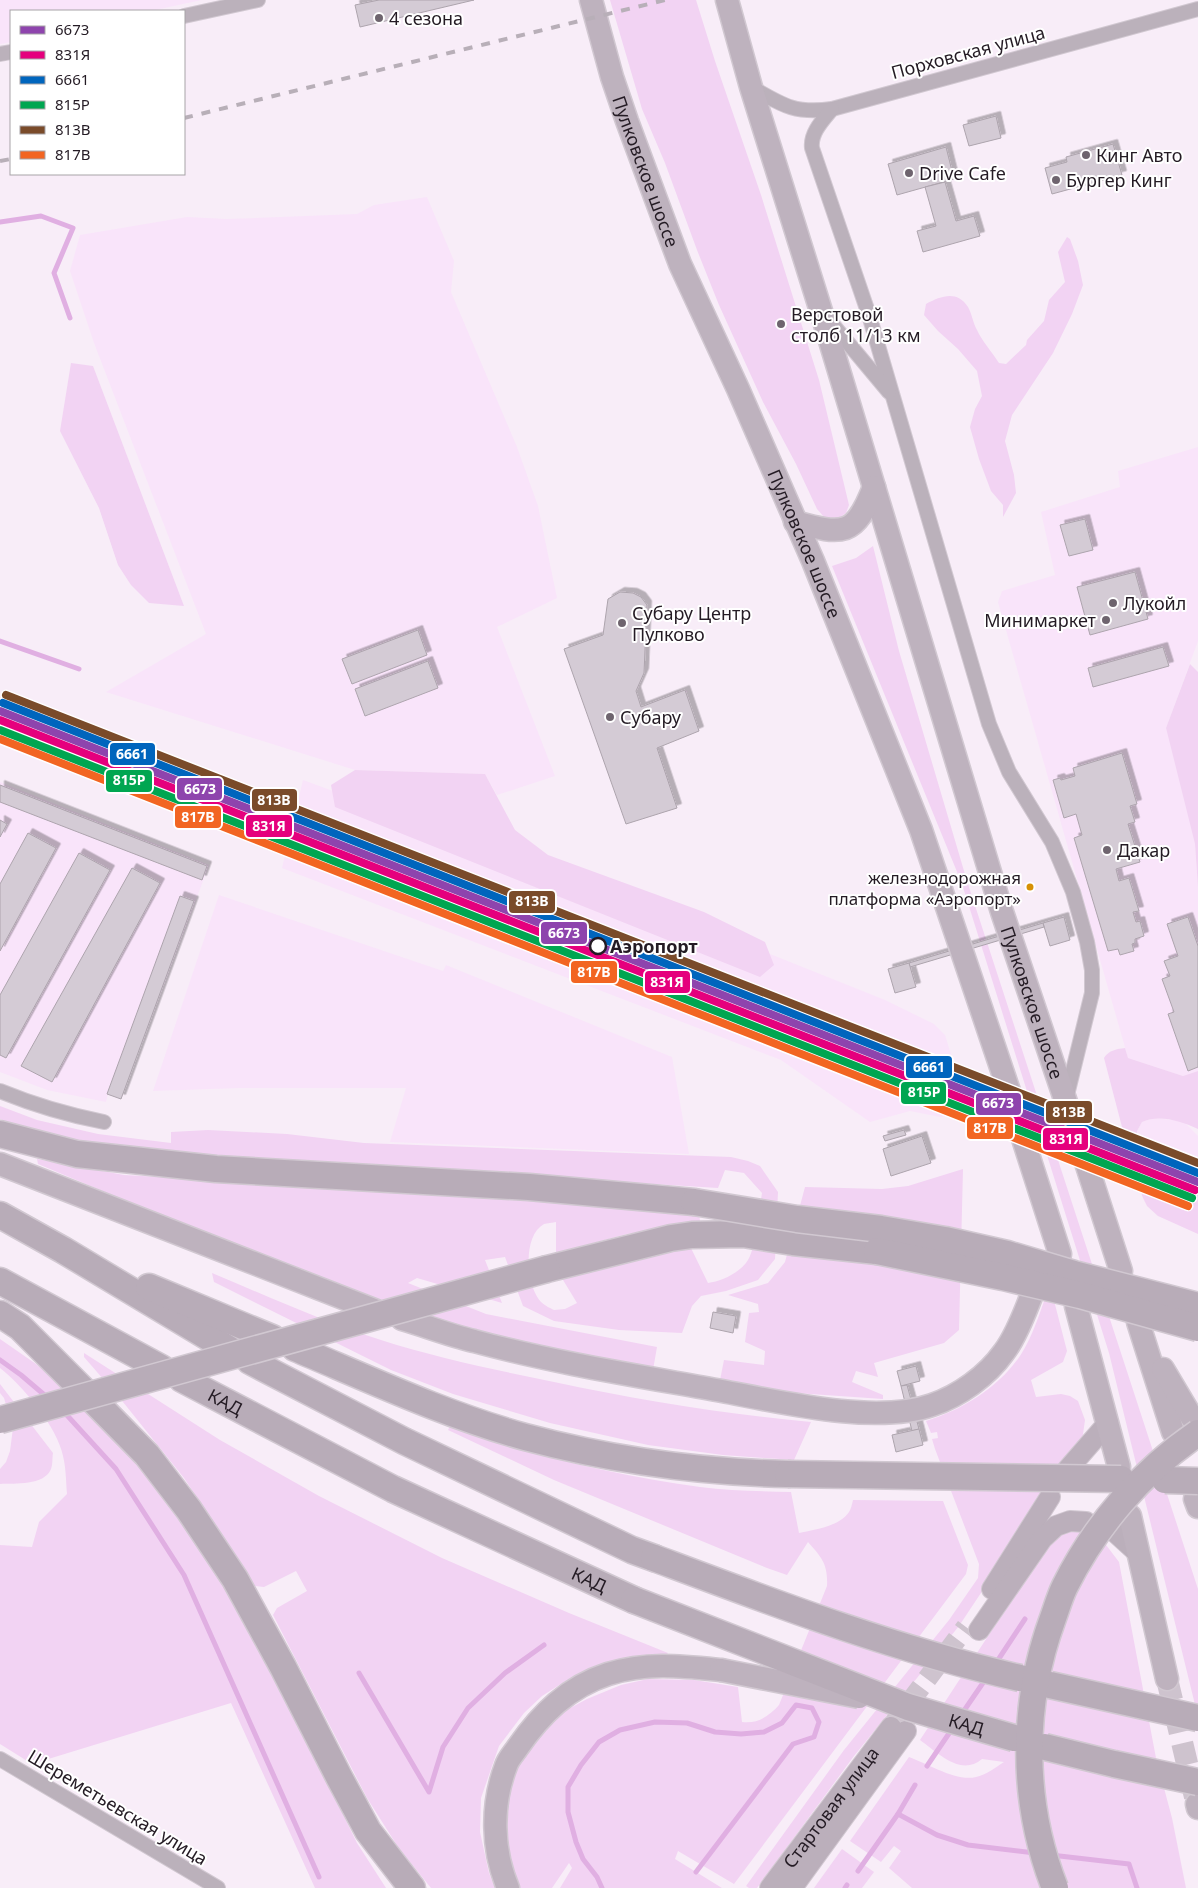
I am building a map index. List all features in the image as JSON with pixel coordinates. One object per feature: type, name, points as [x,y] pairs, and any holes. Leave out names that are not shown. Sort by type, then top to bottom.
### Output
[{"type":"highway","points":[[0,1134],[77,1154],[216,1169],[529,1186],[694,1202],[945,1240],[1007,1254],[1074,1274],[1198,1306]]},
{"type":"highway","points":[[0,1215],[63,1250],[240,1355],[404,1441],[632,1550],[804,1615],[963,1665],[1020,1678]]},
{"type":"highway","points":[[0,1420],[547,1269],[671,1238],[692,1235],[743,1234],[793,1242],[876,1251],[1080,1295],[1198,1328]]},
{"type":"highway","points":[[63,1250],[423,1402],[526,1437],[666,1465],[734,1473],[1120,1473]]},
{"type":"highway","name":"КАД","points":[[0,1281],[171,1374],[393,1489],[902,1722],[1014,1738]]},
{"type":"highway","points":[[0,1314],[20,1328],[147,1455],[189,1510],[235,1579],[368,1831],[412,1888]]},
{"type":"highway","points":[[1056,1888],[1045,1863],[1037,1830],[1032,1796],[1030,1756],[1032,1701],[1036,1675],[1048,1631],[1068,1580],[1084,1551],[1111,1514],[1156,1467],[1188,1428]]},
{"type":"highway","points":[[1165,1480],[1197,1495]]},
{"type":"highway","points":[[1050,1685],[1198,1718]]},
{"type":"highway","points":[[1045,1747],[1114,1764],[1198,1798]]},
{"type":"main road","name":"Пулковское шоссе","points":[[591,0],[612,77],[680,264],[742,398],[858,670],[921,830],[1009,1091]]},
{"type":"main road","name":"Пулковское шоссе","points":[[727,0],[751,87],[821,311],[1002,912],[1068,1108]]},
{"type":"main road","points":[[795,522],[832,531],[844,529],[855,522],[865,511],[874,488]]},
{"type":"main road","points":[[1017,1120],[1054,1248]]},
{"type":"main road","points":[[1080,1144],[1121,1272]]},
{"type":"main road","points":[[0,1164],[374,1310]]},
{"type":"main road","points":[[402,1319],[473,1341],[597,1368],[808,1407],[893,1413],[932,1406],[969,1386],[990,1368],[1005,1351],[1032,1294]]},
{"type":"main road","points":[[1076,1306],[1120,1473]]},
{"type":"main road","points":[[1139,1327],[1188,1428]]},
{"type":"main road","points":[[1130,1516],[1167,1679]]},
{"type":"main road","points":[[508,1888],[502,1874],[496,1846],[495,1822],[498,1792],[506,1764],[539,1720],[558,1700],[606,1675],[655,1665],[720,1670],[809,1686],[902,1722]]},
{"type":"street","points":[[185,16],[258,0]]},
{"type":"street","name":"Порховская улица","points":[[751,87],[793,109],[812,111],[832,108],[1198,9]]},
{"type":"street","points":[[832,108],[817,128],[812,148],[870,315],[989,724],[1009,772],[1052,842],[1073,892],[1087,942],[1092,970],[1092,994],[1068,1108]]},
{"type":"street","points":[[821,311],[893,396]]},
{"type":"street","points":[[0,1091],[39,1106],[104,1122]]},
{"type":"street","points":[[1068,1469],[1108,1423]]},
{"type":"street","points":[[1050,1497],[980,1609],[973,1629],[1042,1539],[1056,1526],[1070,1521],[1086,1522]]},
{"type":"street","points":[[1116,1533],[1140,1554]]},
{"type":"street","name":"Стартовая улица","points":[[770,1888],[902,1722]]},
{"type":"street","name":"Стартовая улица","points":[[792,1888],[902,1722]]},
{"type":"street","name":"Шереметьевская улица","points":[[0,1759],[218,1888]]},
{"type":"shaded area","points":[[0,0],[202,0],[155,10],[10,10],[10,42],[0,44]]},
{"type":"shaded area","points":[[610,0],[696,0],[761,195],[819,380],[849,505],[846,513],[836,520],[825,518],[817,509],[796,464],[763,402],[719,305],[665,163],[642,109]]},
{"type":"shaded area","points":[[427,197],[454,261],[451,292],[517,447],[538,506],[557,598],[497,627],[555,776],[497,795],[485,774],[355,770],[106,692],[206,634],[94,343],[70,271],[80,235],[187,217],[227,219],[357,214],[374,205]]},
{"type":"shaded area","points":[[1067,237],[1070,239],[1078,261],[1083,285],[1072,314],[1053,353],[1012,415],[1005,441],[1014,475],[1016,493],[1003,517],[1003,505],[991,491],[970,427],[975,409],[982,396],[977,371],[924,315],[926,304],[948,296],[959,298],[968,307],[984,342],[999,363],[1006,364],[1026,345],[1027,340],[1044,321],[1049,300],[1065,282],[1058,252]]},
{"type":"shaded area","points":[[71,363],[93,366],[184,606],[149,603],[131,585],[118,565],[99,508],[60,431]]},
{"type":"shaded area","points":[[1198,447],[1198,641],[1166,728],[1195,844],[1198,887],[1198,1071],[1183,1076],[1128,1058],[998,602],[1002,591],[1055,575],[1041,512],[1120,487],[1118,471]]},
{"type":"shaded area","points":[[873,546],[899,651],[967,881],[1198,1589],[1198,1717],[1109,1353],[962,884],[832,566],[856,558]]},
{"type":"shaded area","points":[[1190,664],[1198,672],[1198,887],[1195,844],[1166,728]]},
{"type":"shaded area","points":[[355,770],[485,774],[515,830],[548,855],[704,912],[765,942],[774,965],[760,977],[335,807],[331,785]]},
{"type":"shaded area","points":[[303,780],[685,920],[885,1000],[934,1024],[945,1035],[955,1067],[958,1098],[952,1111],[946,1116],[940,1117],[910,1111],[870,1122],[781,1060],[282,868]]},
{"type":"shaded area","points":[[0,782],[209,865],[121,1099],[108,1094],[106,1102],[47,1090],[0,1072]]},
{"type":"shaded area","points":[[219,895],[443,971],[446,965],[672,1057],[689,1154],[390,1142],[406,1088],[239,1088],[153,1091]]},
{"type":"shaded area","points":[[1125,1048],[1128,1058],[1183,1076],[1198,1071],[1198,1129],[1170,1120],[1149,1120],[1142,1122],[1137,1131],[1137,1139],[1143,1174],[1151,1189],[1164,1202],[1167,1179],[1198,1191],[1198,1234],[1158,1216],[1147,1206],[1143,1198],[1134,1173],[1104,1058],[1116,1049]]},
{"type":"shaded area","points":[[0,1106],[37,1120],[98,1134],[171,1143],[171,1132],[208,1130],[287,1134],[364,1143],[731,1157],[760,1166],[778,1192],[775,1259],[758,1280],[726,1291],[701,1296],[692,1306],[682,1333],[619,1330],[554,1321],[523,1306],[505,1257],[485,1260],[502,1303],[417,1278],[408,1283],[486,1314],[657,1347],[653,1370],[551,1352],[346,1293],[38,1164],[37,1159],[124,1175],[528,1197],[699,1214],[700,1221],[696,1223],[627,1234],[556,1253],[556,1222],[544,1224],[537,1230],[532,1239],[529,1250],[530,1273],[536,1295],[542,1303],[554,1310],[565,1309],[577,1303],[560,1275],[690,1246],[708,1283],[720,1280],[738,1271],[750,1256],[756,1234],[762,1193],[744,1173],[725,1170],[718,1188],[174,1154],[37,1134],[0,1119]]},
{"type":"shaded area","points":[[1154,1118],[1183,1121],[1198,1136],[1198,1221],[1164,1202],[1152,1192],[1146,1181],[1139,1151],[1137,1131],[1142,1122]]},
{"type":"shaded area","points":[[963,1169],[959,1330],[944,1343],[874,1363],[878,1377],[856,1371],[852,1382],[883,1395],[883,1399],[781,1392],[720,1380],[724,1360],[764,1365],[765,1351],[745,1342],[749,1313],[759,1312],[758,1304],[728,1295],[768,1283],[785,1262],[805,1187],[882,1189],[908,1186]]},
{"type":"shaded area","points":[[212,1273],[338,1325],[381,1340],[445,1358],[586,1389],[714,1411],[811,1422],[794,1460],[723,1455],[648,1445],[550,1423],[453,1394],[391,1370],[214,1282]]},
{"type":"shaded area","points":[[1050,1285],[1067,1351],[1063,1362],[1031,1380],[1036,1397],[1061,1394],[1070,1396],[1078,1401],[1085,1420],[1082,1441],[959,1626],[854,1756],[757,1888],[749,1888],[746,1886],[844,1750],[949,1620],[978,1578],[979,1564],[932,1439],[938,1438],[937,1432],[931,1433],[926,1421],[966,1404],[990,1388],[1011,1368],[1029,1339]]},
{"type":"shaded area","points":[[0,1339],[36,1364],[79,1400],[147,1474],[206,1553],[296,1718],[357,1843],[386,1888],[315,1888],[231,1703],[32,1764],[0,1744],[0,1545],[32,1547],[39,1522],[67,1494],[65,1465],[60,1445],[47,1420],[38,1408],[0,1368]]},
{"type":"shaded area","points":[[84,1353],[220,1440],[319,1496],[442,1558],[668,1653],[666,1655],[603,1665],[572,1677],[542,1696],[524,1713],[499,1746],[481,1798],[480,1832],[489,1873],[495,1888],[431,1888],[398,1847],[367,1798],[273,1615],[277,1608],[307,1591],[296,1571],[264,1587],[255,1586],[184,1478],[84,1357]]},
{"type":"shaded area","points":[[0,1384],[53,1453],[51,1469],[36,1481],[0,1484],[0,1469],[6,1462],[10,1451],[13,1428],[4,1398],[0,1393]]},
{"type":"shaded area","points":[[450,1426],[542,1455],[605,1471],[711,1488],[791,1492],[799,1533],[826,1527],[840,1521],[849,1512],[853,1500],[943,1501],[968,1565],[966,1574],[734,1884],[678,1851],[675,1859],[722,1888],[560,1888],[572,1868],[569,1863],[552,1888],[519,1888],[515,1879],[505,1830],[506,1790],[525,1751],[559,1714],[587,1699],[621,1685],[648,1679],[694,1680],[738,1687],[742,1722],[753,1722],[767,1716],[779,1705],[827,1586],[825,1567],[820,1557],[808,1542],[787,1575],[767,1568],[554,1480],[448,1430]]},
{"type":"shaded area","points":[[1071,1528],[1100,1537],[1119,1562],[1156,1758],[1172,1818],[1186,1888],[912,1888],[889,1868],[901,1851],[894,1846],[881,1862],[850,1841],[909,1757],[942,1772],[968,1778],[983,1775],[1004,1762],[982,1759],[974,1764],[958,1764],[942,1756],[920,1740],[1043,1552],[1057,1537]]},
{"type":"shaded area","points":[[842,1849],[874,1872],[862,1888],[814,1888]]},
{"type":"building","name":"4 сезона","points":[[379,0],[474,0],[360,27],[355,5]]},
{"type":"building","points":[[996,116],[1001,138],[969,146],[963,125]]},
{"type":"building","points":[[1113,144],[1122,175],[1052,194],[1045,168],[1067,162],[1066,157]]},
{"type":"building","points":[[946,147],[954,179],[897,195],[888,164]]},
{"type":"building","points":[[945,182],[956,221],[974,216],[980,236],[923,252],[917,231],[936,226],[925,187]]},
{"type":"building","points":[[1085,519],[1093,550],[1069,556],[1060,525]]},
{"type":"building","name":"Лукойл","points":[[1135,572],[1148,619],[1090,635],[1077,587]]},
{"type":"building","points":[[620,592],[633,593],[641,597],[647,605],[644,673],[636,691],[641,707],[685,690],[699,731],[657,748],[677,808],[626,824],[564,649],[603,635],[608,599]]},
{"type":"building","points":[[418,630],[427,655],[352,684],[342,659]]},
{"type":"building","points":[[1163,647],[1169,666],[1093,687],[1088,668]]},
{"type":"building","points":[[428,661],[438,688],[365,716],[355,689]]},
{"type":"building","name":"Дакар","points":[[1122,753],[1137,804],[1130,806],[1135,822],[1128,824],[1140,862],[1116,869],[1119,881],[1129,878],[1139,911],[1133,912],[1136,922],[1140,921],[1144,936],[1135,939],[1135,943],[1132,944],[1134,951],[1120,955],[1118,949],[1108,951],[1074,838],[1082,835],[1076,814],[1064,818],[1053,780],[1075,776],[1073,768]]},
{"type":"building","points":[[0,785],[207,866],[202,880],[0,802]]},
{"type":"building","points":[[0,820],[7,824],[0,837]]},
{"type":"building","points":[[28,833],[56,848],[0,951],[0,884]]},
{"type":"building","points":[[79,853],[110,870],[6,1058],[0,1055],[0,995]]},
{"type":"building","points":[[132,868],[160,883],[52,1082],[21,1066]]},
{"type":"building","points":[[180,896],[194,901],[121,1099],[107,1094]]},
{"type":"building","points":[[1064,917],[1070,940],[1050,946],[1043,923]]},
{"type":"building","points":[[1188,917],[1198,946],[1198,1067],[1188,1071],[1168,1014],[1174,1012],[1162,979],[1170,976],[1164,961],[1178,956],[1167,924]]},
{"type":"building","points":[[1043,923],[1044,927],[910,967],[909,963]]},
{"type":"building","points":[[909,963],[916,987],[895,993],[888,969]]},
{"type":"building","points":[[904,1130],[906,1135],[885,1141],[883,1136]]},
{"type":"building","points":[[922,1136],[931,1163],[891,1176],[883,1149]]},
{"type":"building","points":[[713,1312],[736,1316],[733,1333],[710,1328]]},
{"type":"building","points":[[916,1366],[920,1381],[901,1386],[897,1371]]},
{"type":"building","points":[[907,1385],[919,1429],[912,1431],[901,1386]]},
{"type":"building","points":[[919,1429],[923,1445],[896,1452],[892,1435]]},
{"type":"waterway","points":[[0,222],[41,216],[73,228],[54,273],[70,318]]},
{"type":"waterway","points":[[0,641],[79,669]]},
{"type":"waterway","points":[[0,1360],[48,1398]]},
{"type":"waterway","points":[[64,1412],[116,1469],[184,1575],[319,1877]]},
{"type":"waterway","points":[[996,1663],[1025,1619]]},
{"type":"waterway","points":[[359,1673],[429,1792],[443,1747],[468,1708],[505,1673],[544,1645]]},
{"type":"waterway","points":[[961,1715],[987,1677]]},
{"type":"waterway","points":[[602,1888],[597,1877],[583,1859],[568,1812],[568,1787],[581,1765],[599,1742],[620,1730],[655,1722],[687,1723],[715,1732],[741,1734],[764,1732],[782,1723],[796,1705],[812,1708],[819,1722],[814,1737],[793,1744],[696,1872]]},
{"type":"waterway","points":[[927,1766],[952,1729]]},
{"type":"waterway","points":[[858,1871],[898,1814],[915,1785]]},
{"type":"waterway","points":[[898,1814],[937,1835],[968,1845],[1035,1853]]},
{"type":"waterway","points":[[1051,1855],[1129,1864],[1137,1888]]},
{"type":"tunnel","points":[[1009,1091],[1017,1120]]},
{"type":"tunnel","points":[[1070,1114],[1080,1144]]},
{"type":"tunnel","points":[[891,1727],[966,1627]]},
{"type":"tunnel","points":[[1167,1679],[1195,1797]]},
{"type":"railway","points":[[185,118],[665,0]]},
{"type":"railway","points":[[0,161],[10,159]]},
{"type":"transit line","name":"813В","points":[[6,695],[1198,1163]]},
{"type":"transit line","name":"6661","points":[[3,703],[1198,1173]]},
{"type":"transit line","name":"6673","points":[[0,711],[1198,1182]]},
{"type":"transit line","name":"831Я","points":[[0,720],[1195,1190]]},
{"type":"transit line","name":"815Р","points":[[0,730],[1192,1198]]},
{"type":"transit line","name":"817В","points":[[0,739],[1188,1206]]},
{"type":"place","name":"4 сезона","points":[[379,18]]},
{"type":"place","name":"Кинг Авто","points":[[1086,155]]},
{"type":"place","name":"Drive Cafe","points":[[909,173]]},
{"type":"place","name":"Бургер Кинг","points":[[1056,180]]},
{"type":"place","name":"Верстовой столб 11/13 км","points":[[781,324]]},
{"type":"place","name":"Лукойл","points":[[1113,603]]},
{"type":"place","name":"Минимаркет","points":[[1106,620]]},
{"type":"place","name":"Субару Центр Пулково","points":[[622,623]]},
{"type":"place","name":"Субару","points":[[610,717]]},
{"type":"place","name":"Дакар","points":[[1107,850]]},
{"type":"place","name":"железнодорожная платформа «Аэропорт»","points":[[1030,887]]},
{"type":"place","name":"Аэропорт","points":[[598,946]]}]
